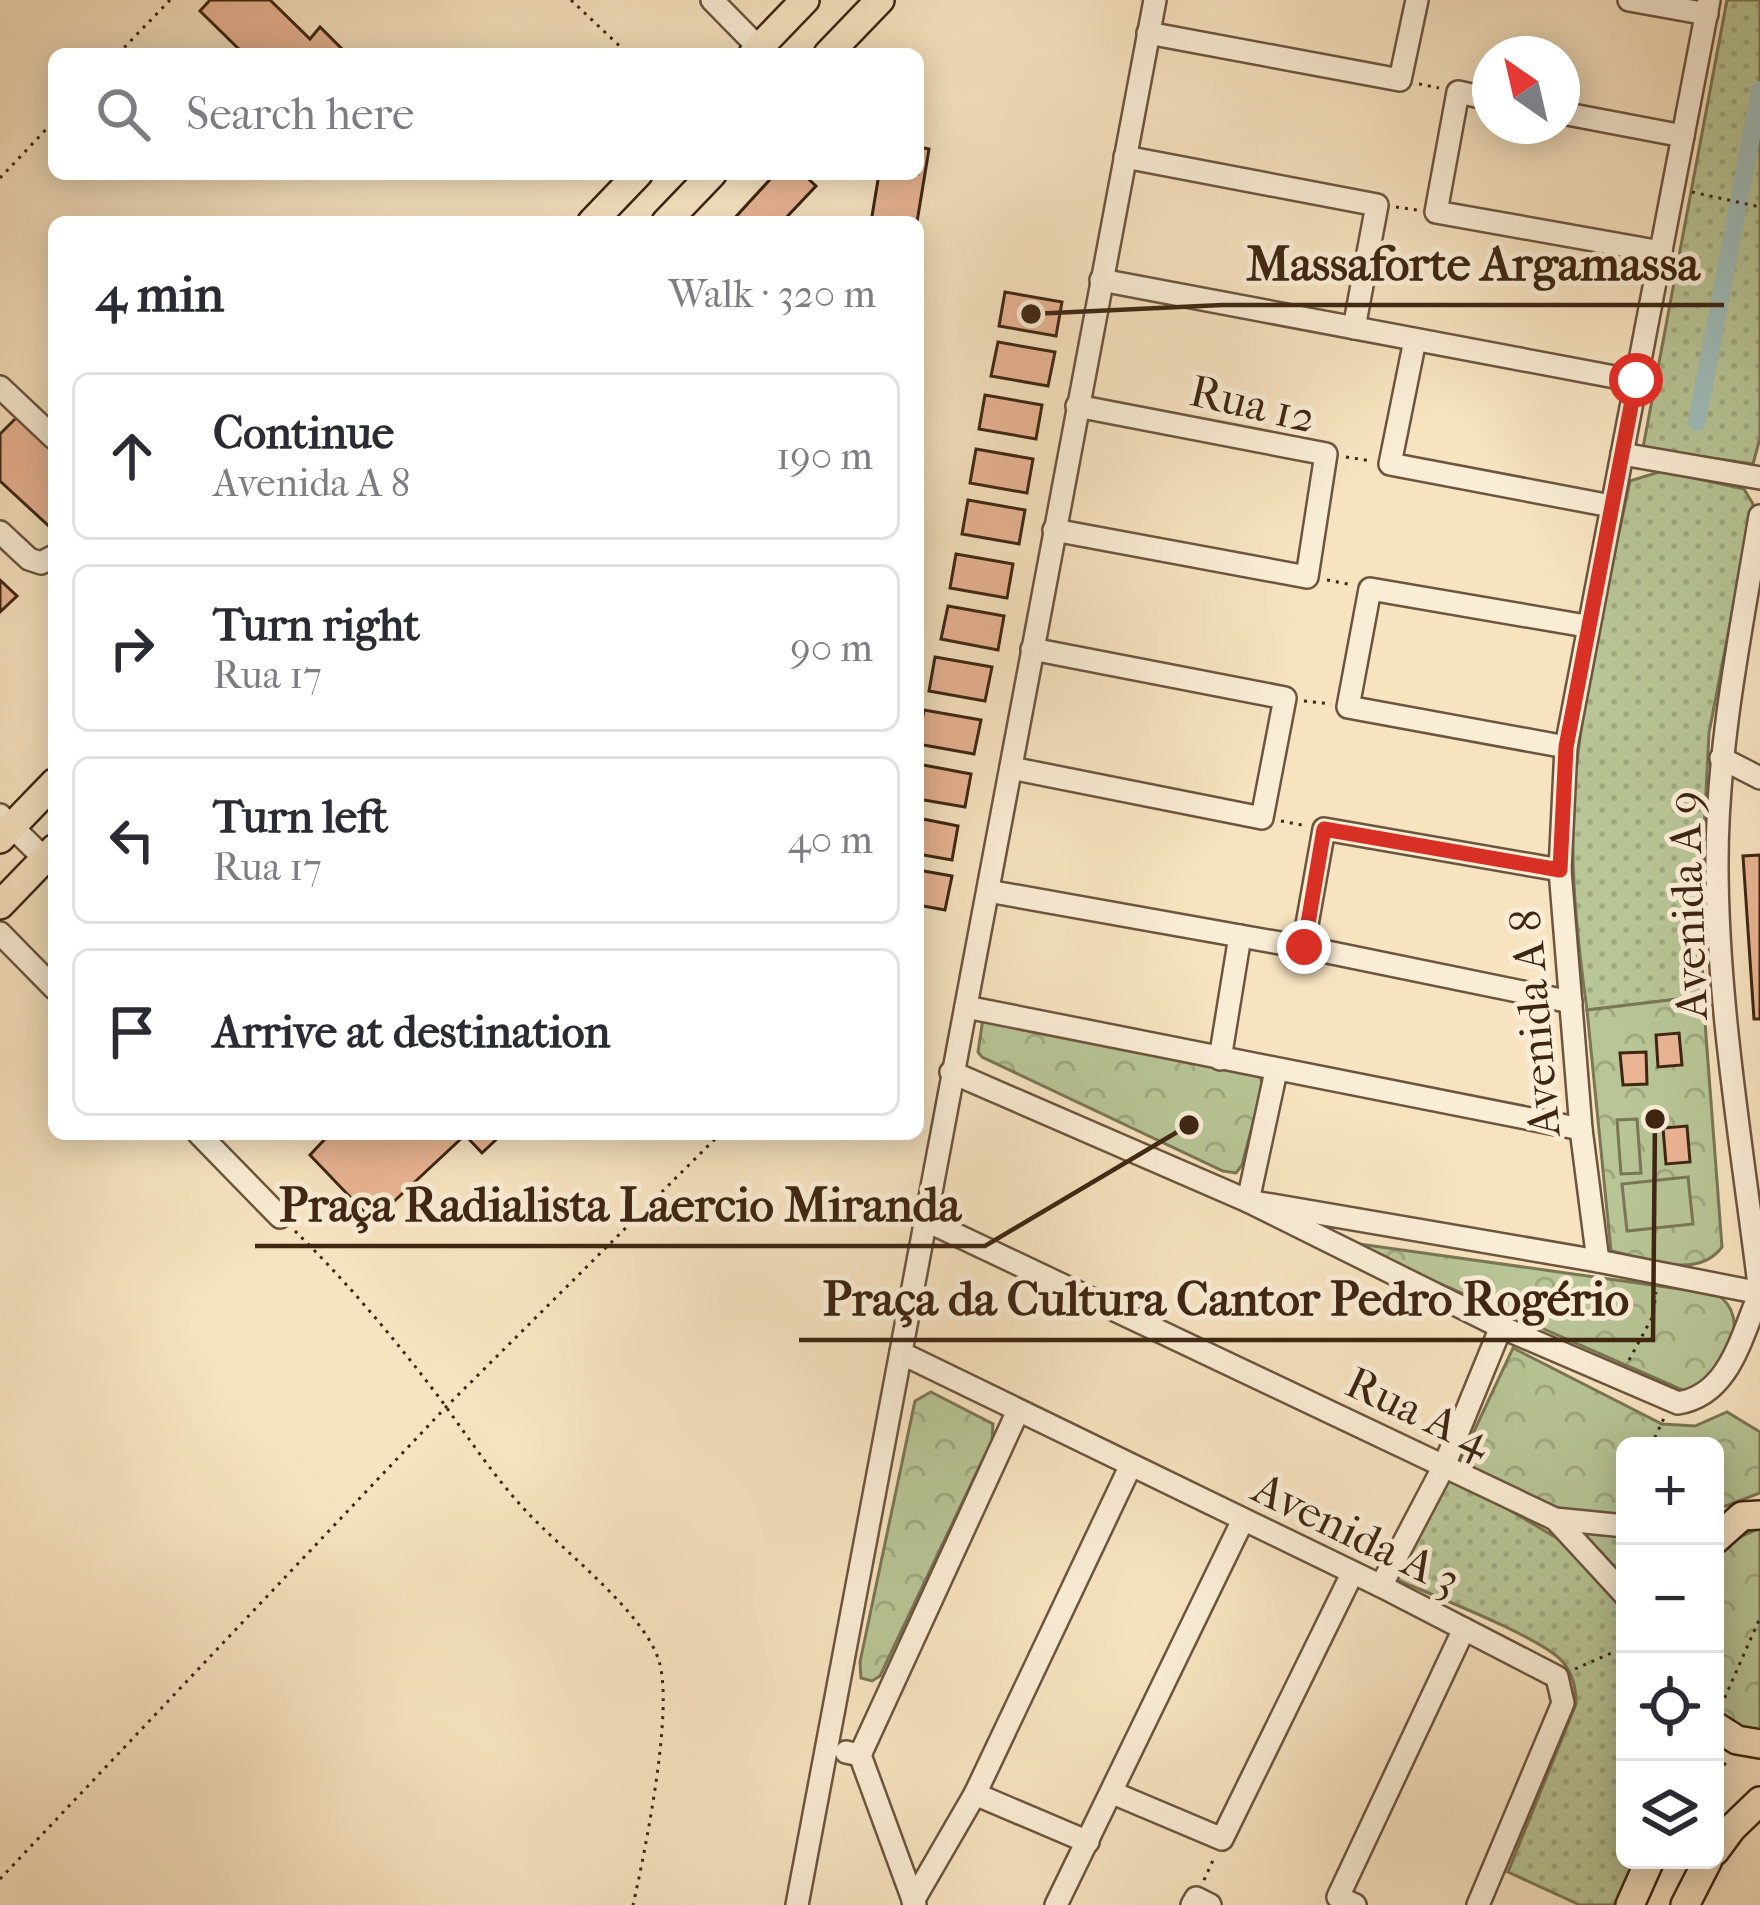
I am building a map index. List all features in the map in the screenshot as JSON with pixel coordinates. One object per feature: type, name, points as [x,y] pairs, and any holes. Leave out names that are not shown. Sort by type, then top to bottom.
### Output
[{"type":"main road","points":[[759,48],[805,0]]},
{"type":"main road","points":[[834,48],[880,0]]},
{"type":"main road","points":[[598,216],[632,180]]},
{"type":"main road","points":[[672,216],[706,180]]},
{"type":"main road","points":[[4,827],[48,788]]},
{"type":"main road","points":[[3,895],[48,856]]},
{"type":"main road","points":[[1724,1729],[1737,1740],[1760,1744]]},
{"type":"main road","points":[[1724,1841],[1760,1802]]},
{"type":"main road","points":[[1630,1905],[1646,1869]]},
{"type":"main road","points":[[1685,1905],[1703,1869]]},
{"type":"street","points":[[712,0],[753,48]]},
{"type":"street","points":[[797,1905],[1155,0]]},
{"type":"street","points":[[1148,33],[1400,80],[1417,0]]},
{"type":"street","points":[[1629,0],[1708,7]]},
{"type":"street","name":"Avenida A 8","points":[[1598,1261],[1581,1129],[1560,870],[1566,747],[1708,7]]},
{"type":"street","points":[[1472,95],[1458,92],[1436,212],[1661,252]]},
{"type":"street","points":[[1580,116],[1683,136]]},
{"type":"street","points":[[1125,157],[1377,205],[1354,328]]},
{"type":"street","points":[[1101,280],[1636,380]]},
{"type":"street","points":[[1415,340],[1390,464],[1611,506]]},
{"type":"street","points":[[0,388],[48,432]]},
{"type":"street","name":"Rua 12","points":[[1077,406],[1326,454],[1307,577]]},
{"type":"street","points":[[1622,454],[1760,478]]},
{"type":"street","name":"Avenida A 9","points":[[1760,516],[1750,639],[1721,758],[1717,865],[1726,1009],[1760,1293]]},
{"type":"street","points":[[1054,530],[1307,577]]},
{"type":"street","points":[[0,532],[29,560],[48,559]]},
{"type":"street","points":[[1566,747],[1348,707],[1370,589],[1586,626]]},
{"type":"street","points":[[1011,769],[1262,818],[1285,698],[1033,649]]},
{"type":"street","points":[[1721,758],[1760,778]]},
{"type":"street","points":[[4,827],[48,853]]},
{"type":"street","points":[[1304,947],[1324,829],[1560,870]]},
{"type":"street","points":[[988,891],[1304,947],[1571,1002]]},
{"type":"street","points":[[0,933],[48,982]]},
{"type":"street","points":[[1220,1059],[1240,936]]},
{"type":"street","points":[[966,1007],[1581,1129]]},
{"type":"street","points":[[1248,1201],[1276,1071]]},
{"type":"street","points":[[951,1072],[1248,1201],[1501,1327],[1672,1400],[1698,1400],[1722,1380],[1760,1293],[1248,1201]]},
{"type":"street","points":[[205,1140],[280,1217]]},
{"type":"street","name":"Rua A 4","points":[[923,1219],[1556,1519],[1616,1525]]},
{"type":"street","points":[[1381,1586],[1444,1466],[1501,1327]]},
{"type":"street","name":"Avenida A 3","points":[[902,1353],[1557,1677]]},
{"type":"street","points":[[914,1903],[860,1755],[1018,1412]]},
{"type":"street","points":[[914,1903],[975,1794],[1130,1467]]},
{"type":"street","name":"Rua A 4","points":[[1556,1519],[1616,1585]]},
{"type":"street","points":[[1056,1905],[1243,1520]]},
{"type":"street","points":[[1113,1793],[1222,1839],[1352,1574]]},
{"type":"street","points":[[1355,1905],[1339,1897],[1464,1629]]},
{"type":"street","points":[[1478,1905],[1563,1703],[1557,1677]]},
{"type":"street","points":[[826,1746],[860,1755]]},
{"type":"street","points":[[975,1794],[1088,1842]]},
{"type":"path","points":[[124,48],[170,0]]},
{"type":"path","points":[[571,0],[622,48]]},
{"type":"path","points":[[1400,80],[1458,92]]},
{"type":"path","points":[[0,178],[48,127]]},
{"type":"path","points":[[1701,195],[1760,207]]},
{"type":"path","points":[[1377,205],[1436,212]]},
{"type":"path","points":[[1326,454],[1390,464]]},
{"type":"path","points":[[1307,577],[1370,589]]},
{"type":"path","points":[[1285,698],[1348,707]]},
{"type":"path","points":[[1262,818],[1324,829]]},
{"type":"path","points":[[0,1880],[446,1407],[715,1140]]},
{"type":"path","points":[[280,1217],[334,1270],[526,1511],[653,1646],[664,1686],[650,1812],[633,1905]]},
{"type":"path","points":[[1619,1378],[1653,1316],[1658,1273]]},
{"type":"path","points":[[1656,1437],[1672,1400]]},
{"type":"path","points":[[1724,1701],[1760,1618]]},
{"type":"path","points":[[1557,1677],[1616,1651]]},
{"type":"path","points":[[1200,1903],[1222,1839]]},
{"type":"green space","points":[[1727,0],[1760,0],[1760,438],[1753,464],[1643,448]]},
{"type":"green space","points":[[1662,471],[1744,489],[1753,504],[1709,733],[1701,889],[1703,996],[1587,1010],[1573,861],[1580,735],[1630,481]]},
{"type":"green space","points":[[1703,996],[1722,1247],[1699,1263],[1685,1265],[1611,1251],[1587,1010]]},
{"type":"green space","points":[[983,1018],[1260,1077],[1263,1085],[1242,1165],[1236,1173],[1223,1171],[982,1057],[978,1052]]},
{"type":"green space","points":[[1637,1119],[1641,1173],[1621,1174],[1617,1120]]},
{"type":"green space","points":[[1688,1177],[1693,1224],[1627,1231],[1622,1184]]},
{"type":"green space","points":[[1345,1242],[1716,1294],[1733,1317],[1731,1346],[1715,1374],[1692,1394]]},
{"type":"green space","points":[[1513,1348],[1662,1424],[1695,1426],[1727,1412],[1760,1432],[1760,1493],[1724,1507],[1724,1437],[1616,1437],[1616,1518],[1567,1513],[1460,1461]]},
{"type":"green space","points":[[931,1392],[993,1424],[992,1440],[880,1676],[872,1681],[861,1678],[860,1662],[915,1401]]},
{"type":"green space","points":[[1448,1474],[1567,1544],[1616,1597],[1616,1869],[1637,1869],[1621,1905],[1580,1905],[1508,1872],[1576,1704],[1566,1666],[1550,1651],[1508,1628],[1393,1578]]},
{"type":"green space","points":[[1571,1527],[1616,1530],[1616,1570]]},
{"type":"green space","points":[[1760,1528],[1760,1734],[1724,1717],[1724,1544]]},
{"type":"building","points":[[210,0],[270,0],[310,39],[320,27],[341,48],[238,48],[200,11]]},
{"type":"building","points":[[770,180],[810,180],[816,186],[788,216],[736,216]]},
{"type":"building","points":[[878,180],[924,180],[918,216],[872,216]]},
{"type":"building","points":[[1005,292],[1062,302],[1056,336],[999,326]]},
{"type":"building","points":[[998,342],[1055,352],[1048,386],[991,376]]},
{"type":"building","points":[[985,395],[1042,405],[1036,439],[979,429]]},
{"type":"building","points":[[21,413],[48,438],[48,525],[0,481],[0,434]]},
{"type":"building","points":[[976,449],[1033,459],[1027,493],[970,483]]},
{"type":"building","points":[[968,500],[1025,510],[1019,544],[962,534]]},
{"type":"building","points":[[956,554],[1013,564],[1007,598],[950,588]]},
{"type":"building","points":[[0,580],[17,596],[0,612]]},
{"type":"building","points":[[948,606],[1004,616],[998,650],[941,639]]},
{"type":"building","points":[[935,657],[992,667],[985,701],[929,691]]},
{"type":"building","points":[[924,710],[981,720],[974,754],[924,745]]},
{"type":"building","points":[[924,765],[971,774],[965,807],[924,800]]},
{"type":"building","points":[[924,819],[958,826],[952,860],[924,855]]},
{"type":"building","points":[[1760,855],[1760,1019],[1754,1019],[1743,856]]},
{"type":"building","points":[[924,871],[952,876],[945,910],[924,906]]},
{"type":"building","points":[[1679,1033],[1682,1065],[1658,1067],[1656,1035]]},
{"type":"building","points":[[1646,1052],[1647,1084],[1623,1085],[1620,1053]]},
{"type":"building","points":[[1687,1126],[1690,1162],[1666,1164],[1663,1128]]},
{"type":"building","points":[[324,1140],[460,1140],[373,1221],[310,1155]]},
{"type":"building","points":[[470,1140],[496,1140],[482,1153]]},
{"type":"waterway","points":[[1697,422],[1760,90]]},
{"type":"place","name":"Massaforte Argamassa","points":[[1031,314]]},
{"type":"place","name":"Praça da Cultura Cantor Pedro Rogério","points":[[1655,1119]]},
{"type":"place","name":"Praça Radialista Laercio Miranda","points":[[1189,1125]]},
{"type":"route","points":[[1304,947],[1324,829],[1560,870],[1566,747],[1636,380]]}]
